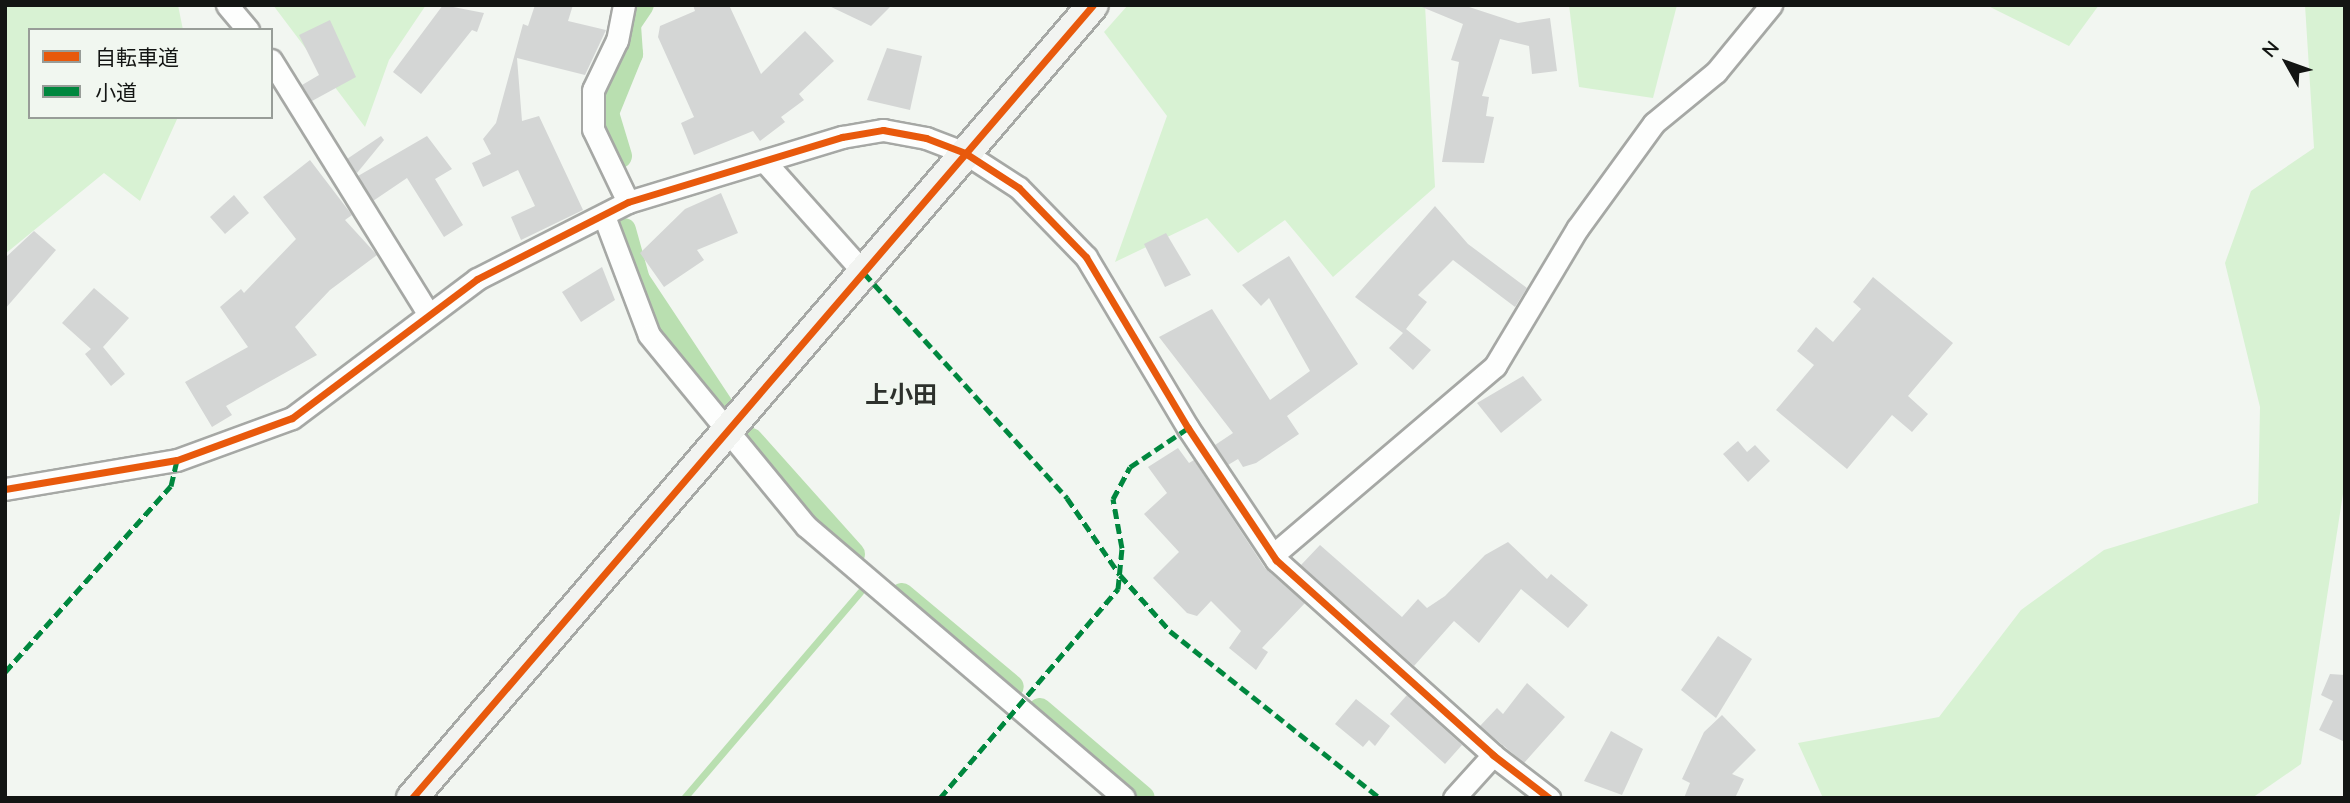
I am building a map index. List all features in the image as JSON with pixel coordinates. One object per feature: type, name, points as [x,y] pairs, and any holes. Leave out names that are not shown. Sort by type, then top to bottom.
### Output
[{"type":"street","points":[[227,5],[246,28]]},
{"type":"street","points":[[624,5],[617,40],[593,90],[593,129],[628,202]]},
{"type":"street","points":[[412,798],[1093,5]]},
{"type":"street","points":[[1273,555],[1357,477],[1495,366],[1577,229],[1654,123],[1716,72],[1771,5]]},
{"type":"street","points":[[273,63],[427,312]]},
{"type":"street","points":[[5,489],[177,460],[292,418],[427,312],[477,279],[628,202],[883,130],[965,152],[1019,188],[1086,257],[1188,428],[1273,555],[1493,755],[1549,798]]},
{"type":"street","points":[[766,163],[864,273]]},
{"type":"street","points":[[604,216],[649,335],[727,434],[806,526],[1124,798]]},
{"type":"street","points":[[1454,798],[1493,755]]},
{"type":"green space","points":[[5,5],[178,5],[183,28],[28,28],[28,119],[177,119],[140,201],[104,173],[5,254]]},
{"type":"green space","points":[[273,5],[426,5],[389,60],[365,127]]},
{"type":"green space","points":[[1128,5],[1425,5],[1435,187],[1333,277],[1285,220],[1238,253],[1207,218],[1115,262],[1167,116],[1104,32]]},
{"type":"green space","points":[[1569,5],[1677,5],[1653,98],[1579,87]]},
{"type":"green space","points":[[1986,5],[2099,5],[2069,46]]},
{"type":"green space","points":[[2305,5],[2345,5],[2345,481],[2301,764],[2252,798],[1823,798],[1798,743],[1939,717],[2021,610],[2104,550],[2258,503],[2260,407],[2225,263],[2251,191],[2314,148]]},
{"type":"building","points":[[443,5],[484,13],[477,32],[472,30],[421,94],[393,72]]},
{"type":"building","points":[[535,5],[573,5],[568,21],[606,30],[585,75],[517,58],[522,121],[539,116],[583,210],[521,240],[511,217],[535,206],[518,170],[483,187],[472,163],[491,154],[483,139],[496,123],[523,24],[528,26]]},
{"type":"building","points":[[693,5],[729,5],[761,74],[805,31],[834,61],[799,94],[804,100],[781,117],[785,122],[760,141],[753,131],[694,155],[681,123],[694,117],[658,37],[660,26],[695,11]]},
{"type":"building","points":[[827,5],[892,5],[871,26]]},
{"type":"building","points":[[1417,5],[1463,5],[1518,23],[1550,18],[1557,71],[1532,74],[1529,46],[1500,39],[1482,96],[1489,97],[1486,116],[1494,117],[1484,163],[1442,162],[1459,62],[1451,60],[1463,24]]},
{"type":"building","points":[[330,20],[356,77],[312,101],[302,85],[319,75],[299,35]]},
{"type":"building","points":[[887,48],[922,56],[910,110],[867,100]]},
{"type":"building","points":[[381,136],[384,140],[357,173],[347,159]]},
{"type":"building","points":[[427,136],[452,169],[435,179],[463,225],[444,237],[407,178],[373,201],[358,176]]},
{"type":"building","points":[[310,160],[352,215],[345,220],[377,255],[330,290],[295,327],[317,355],[226,406],[232,415],[212,427],[185,382],[248,347],[220,307],[241,289],[244,293],[296,239],[263,197]]},
{"type":"building","points":[[721,193],[738,233],[697,250],[704,260],[664,287],[640,253],[685,209]]},
{"type":"building","points":[[234,195],[249,213],[225,234],[210,217]]},
{"type":"building","points":[[1435,206],[1468,244],[1527,288],[1515,307],[1453,260],[1418,295],[1427,302],[1406,329],[1431,350],[1413,370],[1389,348],[1403,333],[1355,297]]},
{"type":"building","points":[[34,231],[56,250],[5,309],[5,258]]},
{"type":"building","points":[[1166,233],[1191,275],[1165,287],[1144,244]]},
{"type":"building","points":[[1289,256],[1358,364],[1287,416],[1299,434],[1256,463],[1243,467],[1238,459],[1228,465],[1215,445],[1233,433],[1159,337],[1212,309],[1270,400],[1310,371],[1269,298],[1261,306],[1242,285]]},
{"type":"building","points":[[602,267],[615,300],[581,322],[562,292]]},
{"type":"building","points":[[1873,277],[1953,343],[1908,396],[1928,414],[1912,432],[1892,415],[1847,469],[1776,410],[1814,365],[1797,351],[1816,327],[1833,342],[1861,309],[1853,302]]},
{"type":"building","points":[[94,288],[129,318],[103,347],[125,374],[111,386],[85,354],[91,349],[62,323]]},
{"type":"building","points":[[1523,376],[1542,400],[1501,433],[1477,403]]},
{"type":"building","points":[[1738,441],[1747,452],[1755,445],[1770,461],[1748,482],[1723,454]]},
{"type":"building","points":[[1178,448],[1189,463],[1194,460],[1265,568],[1305,603],[1262,648],[1268,652],[1256,670],[1229,648],[1241,631],[1211,601],[1197,616],[1187,613],[1153,578],[1179,552],[1144,514],[1167,493],[1148,467]]},
{"type":"building","points":[[1508,542],[1547,579],[1551,574],[1588,605],[1568,628],[1521,589],[1479,643],[1454,621],[1414,666],[1301,565],[1320,545],[1402,617],[1418,599],[1427,608],[1445,596],[1485,555]]},
{"type":"building","points":[[1718,636],[1752,659],[1716,718],[1681,690]]},
{"type":"building","points":[[2330,674],[2345,675],[2345,742],[2319,730],[2333,701],[2321,695]]},
{"type":"building","points":[[1527,683],[1565,717],[1524,763],[1480,726],[1497,708],[1503,714]]},
{"type":"building","points":[[1407,695],[1462,745],[1445,764],[1390,714]]},
{"type":"building","points":[[1356,699],[1390,726],[1375,746],[1369,740],[1363,747],[1335,724]]},
{"type":"building","points":[[1722,715],[1756,750],[1732,774],[1744,779],[1735,798],[1684,798],[1690,783],[1682,779],[1704,732]]},
{"type":"building","points":[[1611,731],[1643,749],[1622,795],[1584,781]]},
{"type":"waterway","points":[[620,156],[607,113],[631,54],[629,24],[642,5]]},
{"type":"waterway","points":[[624,230],[638,280],[723,408]]},
{"type":"waterway","points":[[751,440],[853,554]]},
{"type":"waterway","points":[[684,798],[860,592]]},
{"type":"waterway","points":[[902,595],[1012,687]]},
{"type":"waterway","points":[[1040,710],[1143,798]]},
{"type":"marked path","points":[[864,273],[1067,498],[1120,575],[1170,631],[1380,798]]},
{"type":"marked path","points":[[940,798],[1118,589],[1122,548],[1113,499],[1130,467],[1188,428]]},
{"type":"marked path","points":[[5,672],[171,486],[177,460]]},
{"type":"cycle path","points":[[412,798],[1093,5]]},
{"type":"cycle path","points":[[5,489],[177,460],[292,418],[477,279],[628,202],[842,137],[883,130],[926,138],[965,153],[1019,188],[1086,257],[1188,428],[1276,560],[1493,755],[1549,798]]},
{"type":"district","name":"上小田","points":[[901,396]]}]
